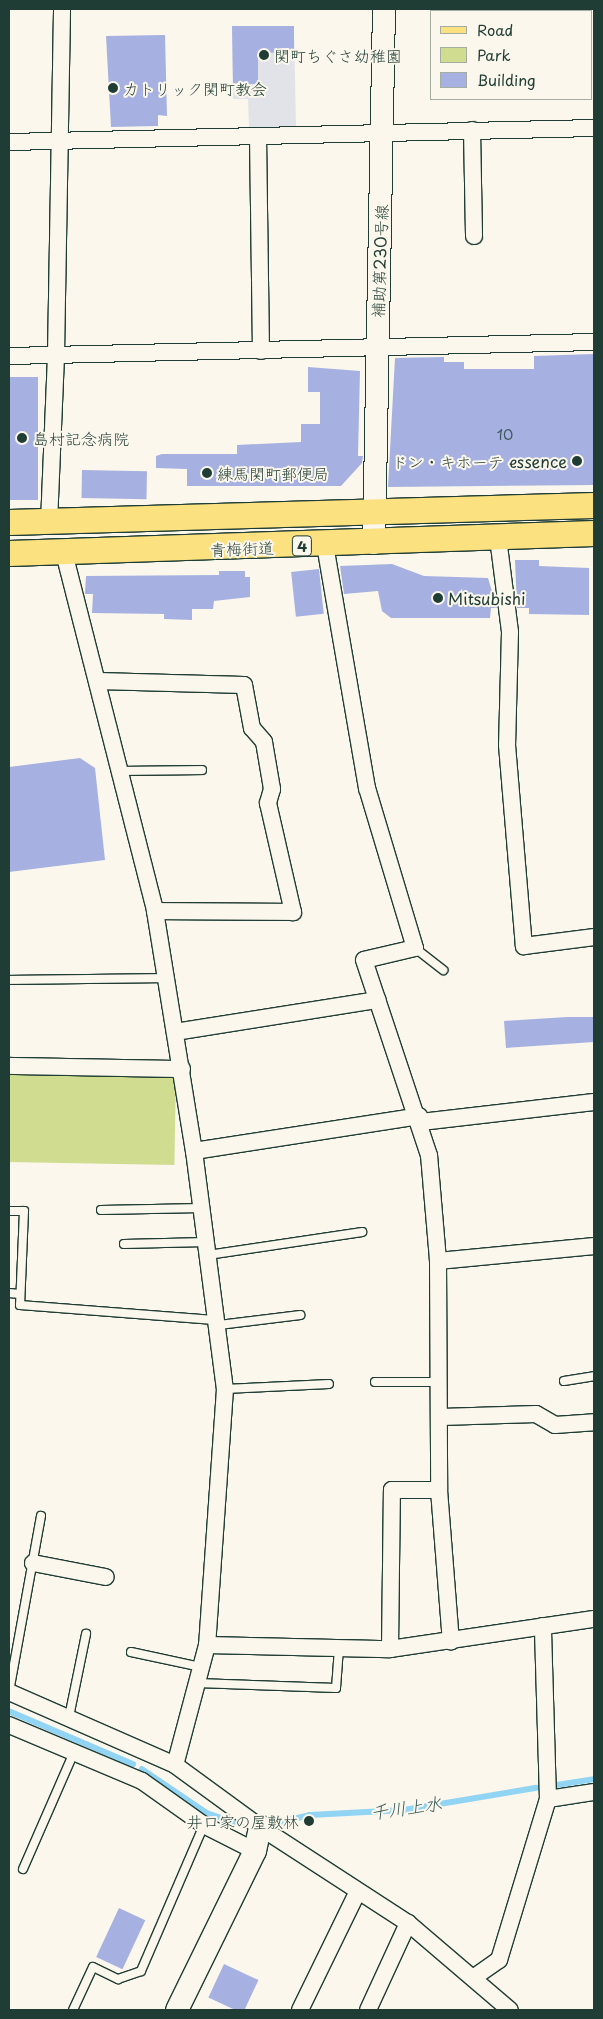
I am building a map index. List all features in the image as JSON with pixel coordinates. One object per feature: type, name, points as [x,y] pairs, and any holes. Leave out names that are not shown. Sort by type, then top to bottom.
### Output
[{"type":"main road","name":"青梅街道","points":[[9,522],[49,523],[594,505]]},
{"type":"main road","name":"青梅街道","points":[[9,552],[64,554],[594,533]]},
{"type":"street","points":[[49,523],[56,355],[58,141],[62,9]]},
{"type":"street","name":"補助第230号線","points":[[374,543],[376,348],[383,132],[384,9]]},
{"type":"street","points":[[9,142],[594,128]]},
{"type":"street","points":[[472,130],[474,236]]},
{"type":"street","points":[[258,136],[261,350]]},
{"type":"street","points":[[9,356],[594,342]]},
{"type":"street","points":[[498,538],[510,632],[507,745],[524,946],[594,937]]},
{"type":"street","points":[[325,545],[367,788],[415,948],[364,960],[420,1119],[429,1155],[438,1261],[441,1382],[439,1490],[451,1642]]},
{"type":"street","points":[[64,554],[122,771],[155,911],[182,1069],[219,1322],[225,1389],[207,1646],[174,1765]]},
{"type":"street","points":[[98,681],[244,685],[252,728],[264,742],[272,789],[268,803],[293,912],[155,911]]},
{"type":"street","points":[[175,1032],[377,1000]]},
{"type":"street","points":[[9,1066],[182,1069]]},
{"type":"street","points":[[194,1151],[420,1119],[594,1102]]},
{"type":"street","points":[[438,1261],[594,1246]]},
{"type":"street","points":[[441,1417],[536,1414],[555,1425],[594,1422]]},
{"type":"street","points":[[390,1649],[392,1490],[439,1490]]},
{"type":"street","points":[[32,1564],[106,1577]]},
{"type":"street","points":[[207,1646],[390,1649],[451,1642],[594,1619]]},
{"type":"street","points":[[473,1978],[499,1960],[548,1799],[542,1626]]},
{"type":"street","points":[[9,1692],[90,1726],[174,1765],[260,1827],[408,1924],[510,2010]]},
{"type":"street","points":[[9,1725],[135,1778],[204,1825],[255,1851]]},
{"type":"street","points":[[135,1778],[146,1752]]},
{"type":"street","points":[[548,1799],[594,1792]]},
{"type":"street","points":[[177,2010],[255,1851],[260,1827]]},
{"type":"street","points":[[300,2010],[358,1891]]},
{"type":"street","points":[[368,2010],[408,1924]]},
{"type":"lane","points":[[122,771],[202,770]]},
{"type":"lane","points":[[415,948],[443,970]]},
{"type":"lane","points":[[9,980],[166,978]]},
{"type":"lane","points":[[101,1210],[202,1208]]},
{"type":"lane","points":[[9,1211],[24,1211],[20,1305],[219,1322],[300,1316]]},
{"type":"lane","points":[[124,1244],[207,1249],[362,1232]]},
{"type":"lane","points":[[9,1293],[20,1294]]},
{"type":"lane","points":[[564,1381],[594,1376]]},
{"type":"lane","points":[[375,1382],[441,1382]]},
{"type":"lane","points":[[225,1389],[329,1384]]},
{"type":"lane","points":[[9,1692],[41,1516]]},
{"type":"lane","points":[[69,1717],[86,1634]]},
{"type":"lane","points":[[197,1683],[336,1688],[338,1648]]},
{"type":"lane","points":[[131,1652],[201,1666]]},
{"type":"lane","points":[[23,1870],[74,1751]]},
{"type":"lane","points":[[73,2010],[93,1966],[118,1979],[141,1971],[204,1825]]},
{"type":"shaded area","name":"関町ちぐさ幼稚園","points":[[232,26],[294,26],[296,127],[249,127],[248,99],[233,99]]},
{"type":"green space","points":[[9,1071],[176,1074],[174,1165],[9,1162]]},
{"type":"building","points":[[232,26],[294,26],[294,52],[258,53],[258,84],[233,84]]},
{"type":"building","points":[[165,35],[167,116],[158,115],[158,126],[111,127],[106,36]]},
{"type":"building","points":[[594,354],[594,485],[388,487],[395,358],[444,357],[444,362],[464,362],[464,369],[534,369],[534,356]]},
{"type":"building","points":[[308,367],[360,371],[358,456],[363,456],[362,463],[341,486],[187,486],[187,469],[156,468],[156,456],[162,454],[237,454],[237,445],[301,442],[301,424],[320,424],[320,392],[308,392]]},
{"type":"building","name":"島村記念病院","points":[[9,377],[38,377],[38,500],[9,500]]},
{"type":"building","points":[[82,470],[147,471],[147,499],[82,498]]},
{"type":"building","points":[[515,560],[539,560],[539,566],[589,568],[589,615],[529,614],[529,608],[517,608]]},
{"type":"building","points":[[392,564],[424,576],[488,578],[497,608],[491,608],[490,618],[391,618],[382,611],[378,591],[344,594],[340,566]]},
{"type":"building","points":[[319,569],[324,614],[296,617],[291,572]]},
{"type":"building","points":[[219,571],[245,571],[245,577],[250,577],[250,597],[214,601],[213,609],[192,609],[192,620],[164,619],[164,614],[92,613],[93,594],[85,594],[86,576],[219,575]]},
{"type":"building","points":[[80,758],[95,768],[105,860],[9,872],[9,767]]},
{"type":"building","points":[[594,1017],[594,1042],[506,1048],[504,1021]]},
{"type":"building","points":[[119,1908],[145,1920],[122,1969],[96,1957]]},
{"type":"building","points":[[224,1964],[258,1980],[244,2010],[235,2010],[208,1998]]},
{"type":"waterway","name":"千川上水","points":[[9,1711],[133,1764]]},
{"type":"waterway","name":"千川上水","points":[[142,1769],[207,1813],[236,1823]]},
{"type":"waterway","name":"千川上水","points":[[557,1785],[594,1779]]},
{"type":"waterway","name":"千川上水","points":[[276,1823],[310,1815],[404,1810],[536,1788]]},
{"type":"place","name":"関町ちぐさ幼稚園","points":[[264,55]]},
{"type":"place","name":"カトリック関町教会","points":[[113,88]]},
{"type":"place","name":"島村記念病院","points":[[22,438]]},
{"type":"place","name":"ドン・キホーテ essence","points":[[577,461]]},
{"type":"place","name":"練馬関町郵便局","points":[[207,473]]},
{"type":"place","name":"Mitsubishi","points":[[438,598]]},
{"type":"place","name":"井口家の屋敷林","points":[[309,1821]]}]
